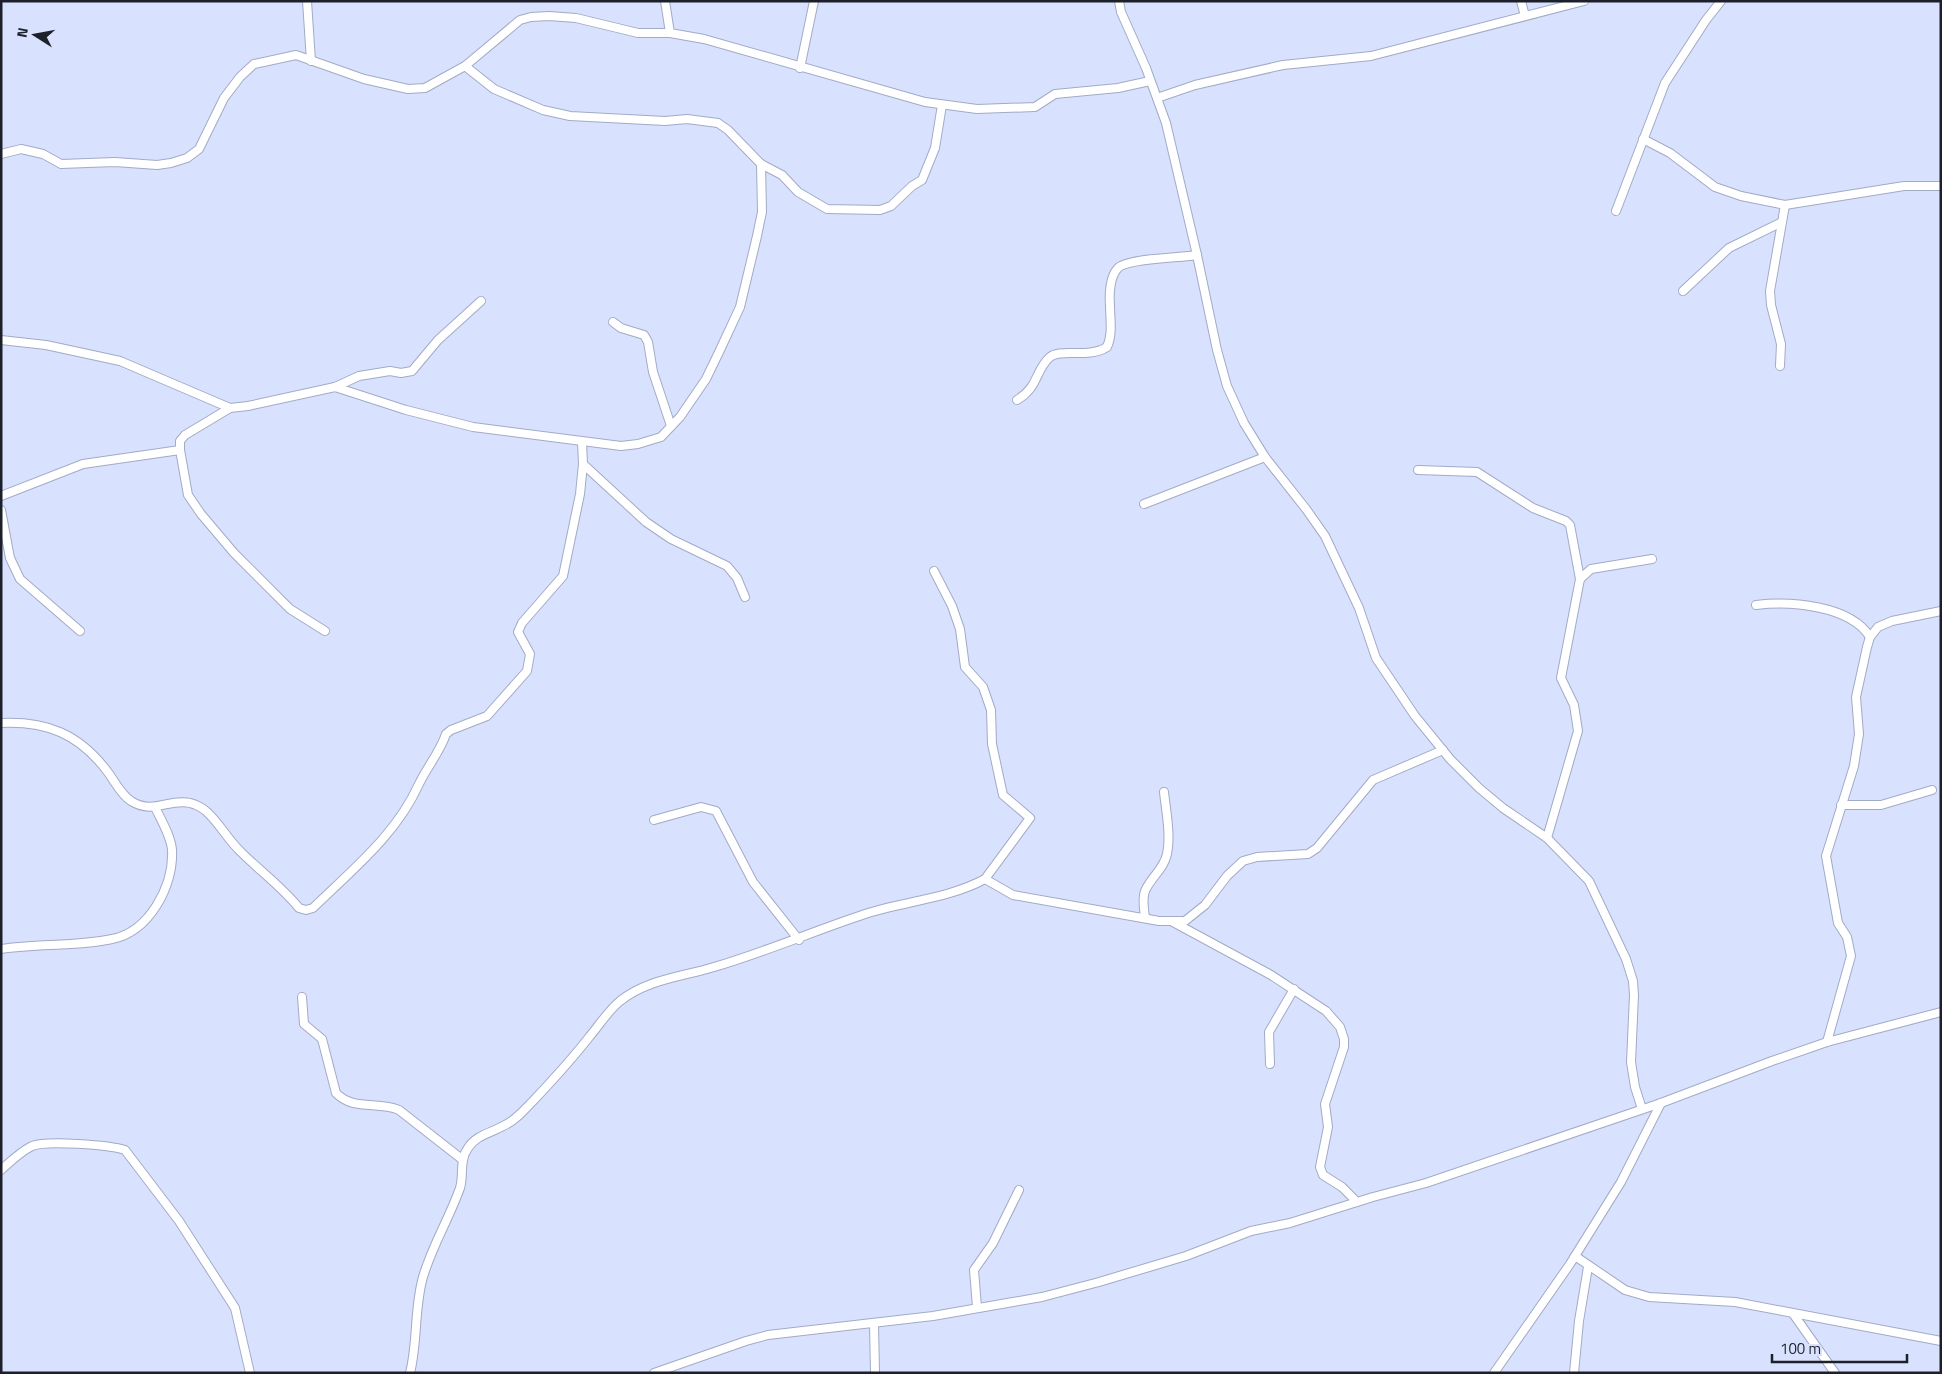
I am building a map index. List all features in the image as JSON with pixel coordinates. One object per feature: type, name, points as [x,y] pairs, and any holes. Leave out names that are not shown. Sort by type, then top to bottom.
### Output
[{"type":"street","points":[[307,1],[311,61]]},
{"type":"street","points":[[665,1],[670,33]]},
{"type":"street","points":[[800,68],[814,1]]},
{"type":"street","points":[[1119,1],[1121,12],[1166,123],[1217,350],[1227,386],[1244,423],[1265,457],[1325,536],[1360,608],[1376,658],[1415,716],[1443,750],[1479,788],[1503,808],[1547,838],[1589,881],[1626,959],[1634,995],[1631,1062],[1635,1087],[1642,1109]]},
{"type":"street","points":[[1521,1],[1525,16]]},
{"type":"street","points":[[1157,98],[1195,85],[1249,72],[1314,61],[1370,56],[1584,1]]},
{"type":"street","points":[[1616,212],[1665,84],[1706,20],[1721,1]]},
{"type":"street","points":[[1,154],[21,149],[42,154],[61,164],[116,162],[157,165],[179,161],[187,158],[199,149],[224,98],[254,64],[296,55],[364,79],[408,89],[425,88],[465,66],[520,20],[531,17],[576,18],[638,33],[670,33],[740,49],[800,68],[942,105],[977,109],[1036,107],[1055,94],[1118,88],[1150,81]]},
{"type":"street","points":[[465,66],[494,89],[544,110],[570,116],[665,121],[687,119],[718,123],[728,130],[761,164],[782,175],[788,184],[818,206],[827,209],[880,210],[891,206],[912,186],[922,180],[935,148],[942,105]]},
{"type":"street","points":[[1643,139],[1670,154],[1715,187],[1741,196],[1785,205],[1904,186],[1941,186]]},
{"type":"street","points":[[335,388],[406,410],[473,427],[621,446],[638,444],[661,437],[706,379],[740,307],[762,212],[761,164]]},
{"type":"street","points":[[1780,366],[1781,344],[1771,305],[1770,291],[1785,205]]},
{"type":"street","points":[[1682,291],[1729,248],[1782,222]]},
{"type":"street","points":[[1017,400],[1033,387],[1050,357],[1057,354],[1091,354],[1108,347],[1111,339],[1110,291],[1114,272],[1119,266],[1138,260],[1176,259],[1197,255]]},
{"type":"street","points":[[325,631],[290,609],[234,553],[205,520],[188,495],[180,441],[185,435],[230,408],[335,388],[359,376],[390,371],[401,373],[412,371],[438,340],[481,301]]},
{"type":"street","points":[[612,322],[621,328],[644,335],[648,342],[653,372],[671,426]]},
{"type":"street","points":[[1,340],[46,345],[120,361],[230,408]]},
{"type":"street","points":[[1,723],[20,722],[54,729],[75,738],[91,752],[130,800],[144,806],[155,808],[178,802],[190,803],[204,810],[216,820],[229,840],[299,908],[306,910],[314,908],[382,842],[392,829],[416,794],[446,734],[451,730],[487,716],[527,670],[530,654],[518,632],[522,623],[563,576],[569,554],[583,464],[582,442]]},
{"type":"street","points":[[1,496],[83,464],[180,450]]},
{"type":"street","points":[[1144,504],[1265,457]]},
{"type":"street","points":[[583,464],[646,522],[671,539],[726,566],[737,578],[745,597]]},
{"type":"street","points":[[1418,470],[1477,472],[1533,508],[1566,520],[1570,524],[1580,580],[1561,678],[1574,705],[1578,731],[1547,838]]},
{"type":"street","points":[[1,510],[14,570],[20,579],[80,631]]},
{"type":"street","points":[[1580,580],[1591,569],[1652,559]]},
{"type":"street","points":[[410,1373],[415,1346],[418,1296],[433,1246],[453,1207],[461,1185],[463,1160],[467,1148],[473,1141],[518,1117],[568,1063],[604,1018],[628,996],[662,979],[703,971],[799,940],[865,914],[948,892],[964,891],[985,879],[1030,818],[1003,795],[992,744],[992,710],[983,687],[974,680],[965,667],[960,629],[952,606],[934,571]]},
{"type":"street","points":[[1756,605],[1799,604],[1826,610],[1848,618],[1865,629],[1870,637]]},
{"type":"street","points":[[1827,1042],[1851,956],[1847,937],[1838,923],[1836,900],[1826,863],[1841,805],[1854,766],[1859,734],[1856,697],[1870,637],[1878,627],[1892,621],[1941,611]]},
{"type":"street","points":[[985,879],[1013,895],[1144,918],[1174,922],[1185,921],[1205,905],[1227,876],[1244,861],[1257,857],[1308,854],[1317,848],[1373,780],[1443,750]]},
{"type":"street","points":[[1841,805],[1881,805],[1932,790]]},
{"type":"street","points":[[1144,918],[1143,902],[1145,891],[1162,868],[1167,853],[1168,835],[1164,792]]},
{"type":"street","points":[[654,820],[701,807],[716,810],[753,882],[799,940]]},
{"type":"street","points":[[1,949],[113,939],[137,928],[150,914],[162,895],[171,870],[172,849],[155,808]]},
{"type":"street","points":[[1174,922],[1294,989],[1326,1011],[1340,1027],[1344,1039],[1325,1104],[1328,1127],[1320,1167],[1323,1174],[1357,1202]]},
{"type":"street","points":[[1270,1064],[1269,1032],[1294,989]]},
{"type":"street","points":[[302,997],[304,1024],[322,1039],[336,1093],[341,1099],[355,1104],[390,1106],[399,1110],[463,1160]]},
{"type":"street","points":[[654,1373],[761,1337],[807,1330],[874,1324],[1042,1297],[1099,1282],[1186,1256],[1252,1231],[1290,1223],[1447,1177],[1661,1103],[1700,1087],[1827,1042],[1941,1012]]},
{"type":"street","points":[[1494,1373],[1575,1256],[1621,1182],[1661,1103]]},
{"type":"street","points":[[1,1170],[22,1152],[43,1143],[106,1146],[125,1150],[179,1221],[234,1308],[250,1373]]},
{"type":"street","points":[[977,1307],[974,1270],[994,1243],[1019,1190]]},
{"type":"street","points":[[1575,1256],[1588,1267],[1625,1290],[1649,1296],[1735,1302],[1794,1315],[1941,1341]]},
{"type":"street","points":[[1574,1373],[1579,1321],[1588,1267]]},
{"type":"street","points":[[1794,1315],[1835,1373]]},
{"type":"street","points":[[874,1324],[875,1373]]}]
